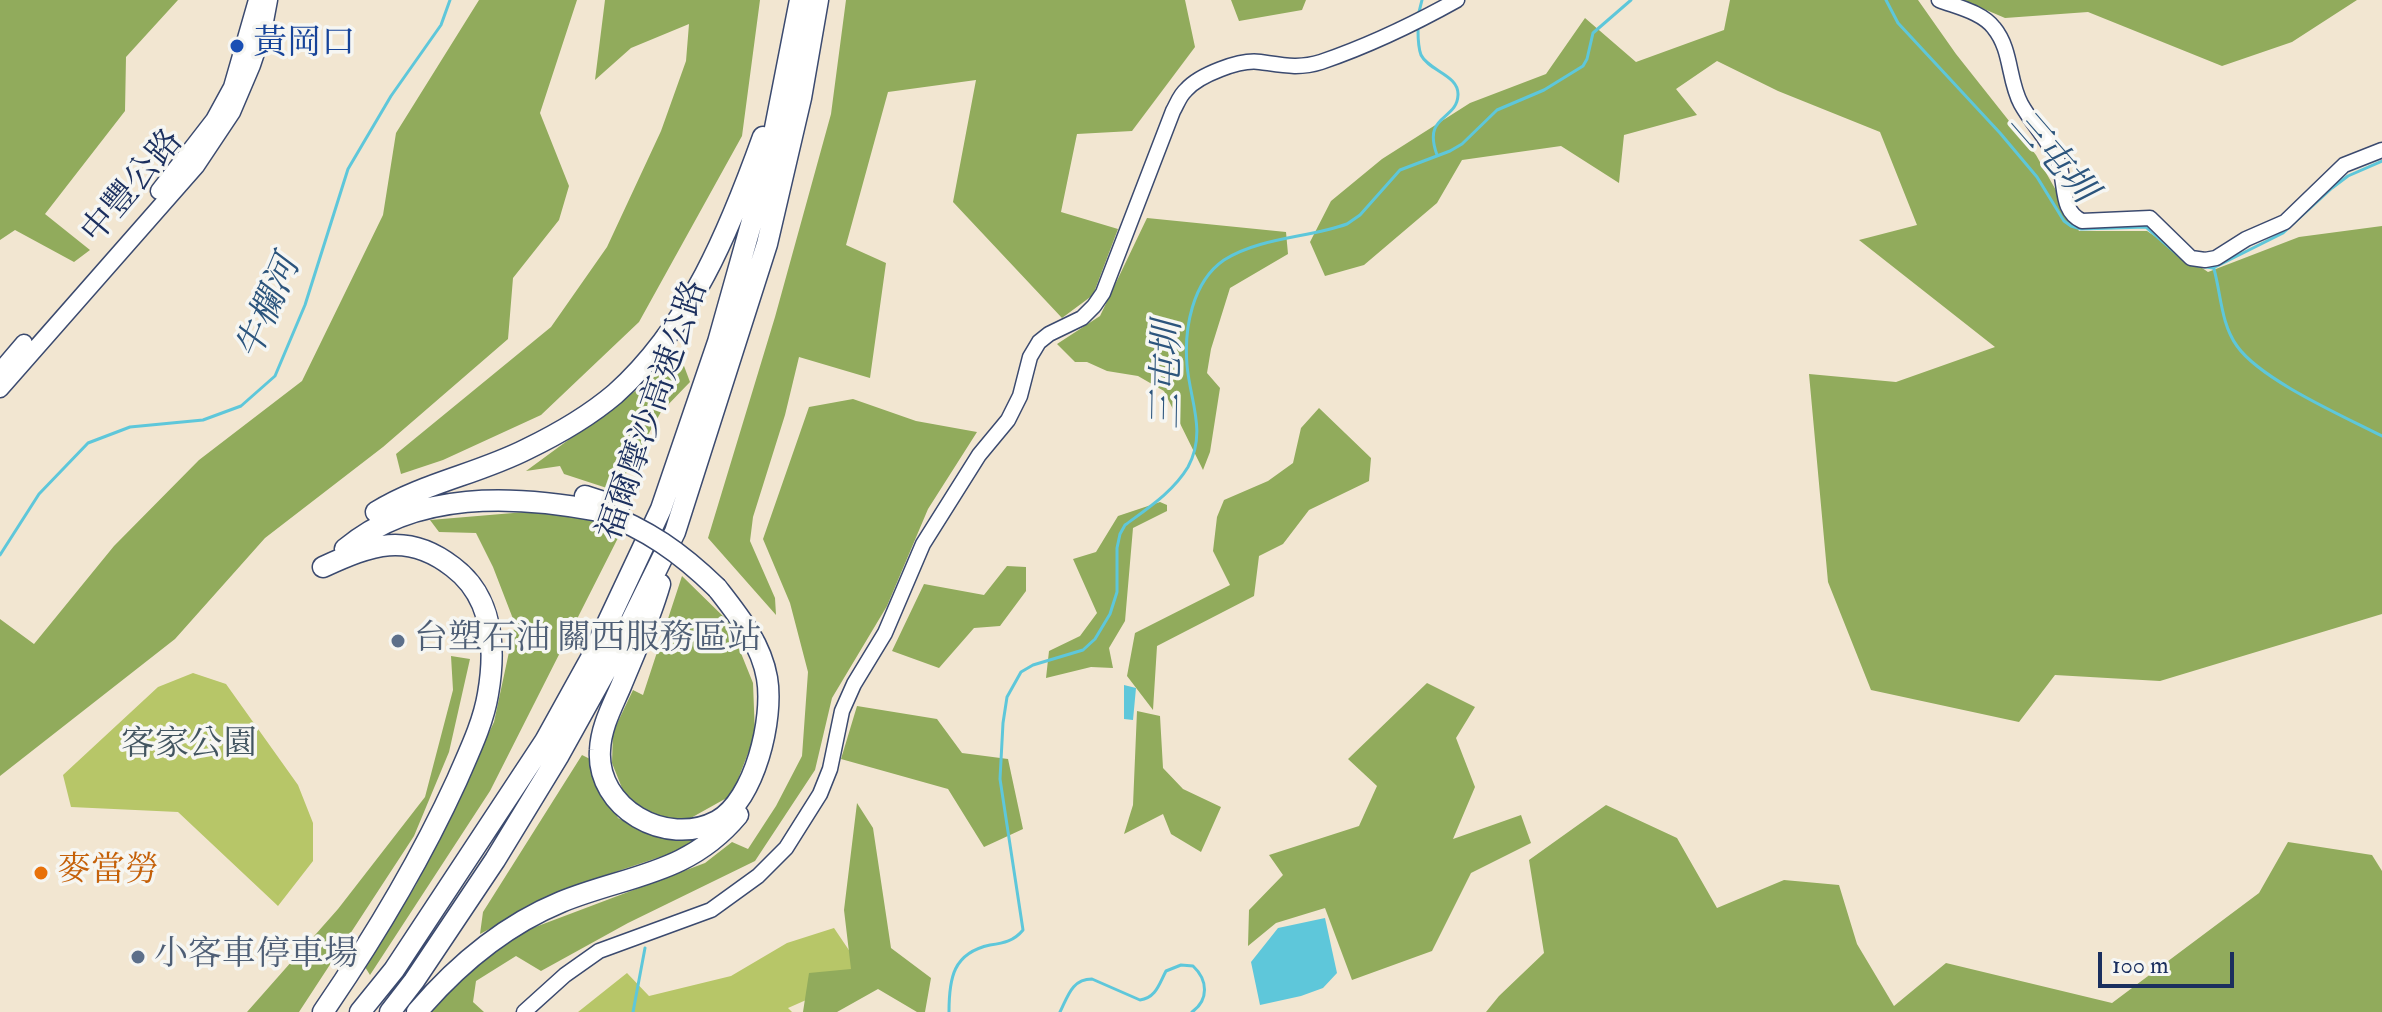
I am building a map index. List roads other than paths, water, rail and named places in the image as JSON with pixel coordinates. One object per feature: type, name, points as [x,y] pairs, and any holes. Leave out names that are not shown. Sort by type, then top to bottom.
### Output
[{"type":"highway","name":"福爾摩沙高速公路","points":[[360,1012],[394,970],[545,741],[591,658],[661,509],[718,342],[768,164],[800,0]]},
{"type":"highway","name":"福爾摩沙高速公路","points":[[390,1012],[479,884],[559,755],[614,656],[675,532],[767,244],[801,98],[818,0]]},
{"type":"highway","points":[[609,509],[602,501],[553,490],[473,490],[418,500],[376,512],[399,498],[524,451],[574,424],[615,393],[655,351],[713,262],[739,205],[787,69]]},
{"type":"highway","points":[[323,1012],[385,915],[427,840],[474,742],[488,696],[491,632],[485,607],[473,585],[433,552],[412,545],[389,544],[362,549],[323,567],[354,541],[384,525],[418,512],[462,501],[503,499],[609,509],[677,537],[699,554],[719,582],[747,629],[767,679],[764,736],[747,789],[730,812],[700,827],[664,828],[644,822],[627,812],[616,801],[600,764],[603,728],[652,613],[675,532]]},
{"type":"highway","points":[[417,1012],[438,987],[479,950],[519,922],[562,902],[687,858],[707,846],[728,827],[753,797],[769,764],[778,733],[778,680],[767,643],[738,597],[719,582]]},
{"type":"main road","name":"中豐公路","points":[[0,389],[111,256],[214,120],[232,87],[257,0]]},
{"type":"main road","name":"中豐公路","points":[[0,371],[196,166],[232,112],[263,32],[269,0]]},
{"type":"street","points":[[524,1012],[565,975],[599,951],[711,910],[758,876],[795,836],[820,794],[830,769],[842,711],[895,613],[917,555],[979,455],[1008,420],[1020,396],[1030,357],[1039,342],[1082,318],[1103,293],[1173,111],[1184,91],[1195,82],[1247,62],[1296,67],[1320,62],[1420,20],[1457,0]]},
{"type":"street","points":[[1939,0],[1973,13],[1995,28],[2005,47],[2021,103],[2058,161],[2067,208],[2073,217],[2082,221],[2150,218],[2191,258],[2216,258],[2246,239],[2285,222],[2344,165],[2382,150]]},
{"type":"water","points":[[1124,685],[1136,688],[1133,720],[1124,719]]},
{"type":"water","points":[[1325,918],[1337,973],[1323,988],[1260,1005],[1251,962],[1278,928]]},
{"type":"waterway","name":"牛欄河","points":[[0,555],[39,494],[88,443],[130,427],[203,420],[241,406],[275,376],[305,305],[348,169],[391,96],[441,25],[450,0]]},
{"type":"waterway","points":[[1419,12],[1422,0]]},
{"type":"waterway","name":"三屯圳","points":[[949,1012],[952,978],[961,961],[968,954],[1012,939],[1023,930],[1000,779],[1007,697],[1021,672],[1033,665],[1083,650],[1095,639],[1110,614],[1117,592],[1120,534],[1125,525],[1168,492],[1188,467],[1194,454],[1197,429],[1187,365],[1187,336],[1192,307],[1204,281],[1213,269],[1238,252],[1347,224],[1360,215],[1400,170],[1450,151],[1462,144],[1497,110],[1544,90],[1583,66],[1593,33],[1631,0]]},
{"type":"waterway","name":"三屯圳","points":[[1886,0],[1898,23],[2037,177],[2064,221],[2081,229],[2146,227],[2185,261]]},
{"type":"waterway","points":[[1418,30],[1421,55],[1457,88],[1456,103],[1434,132],[1437,155]]},
{"type":"waterway","name":"三屯圳","points":[[2192,265],[2213,268],[2283,233],[2348,176],[2382,161]]},
{"type":"waterway","points":[[2214,269],[2228,328],[2237,346],[2249,359],[2283,384],[2382,436]]},
{"type":"waterway","points":[[633,1012],[645,948]]},
{"type":"waterway","name":"三屯圳","points":[[1060,1012],[1075,985],[1085,980],[1092,979],[1140,1000],[1153,993],[1166,971],[1181,965],[1193,966],[1204,984],[1204,996],[1192,1012]]},
{"type":"place","name":"黃岡口","points":[[237,46]]},
{"type":"place","name":"台塑石油 關西服務區站","points":[[398,641]]},
{"type":"place","name":"麥當勞","points":[[41,873]]},
{"type":"place","name":"小客車停車場","points":[[138,957]]},
{"type":"park label","name":"客家公園","points":[[189,747]]}]
